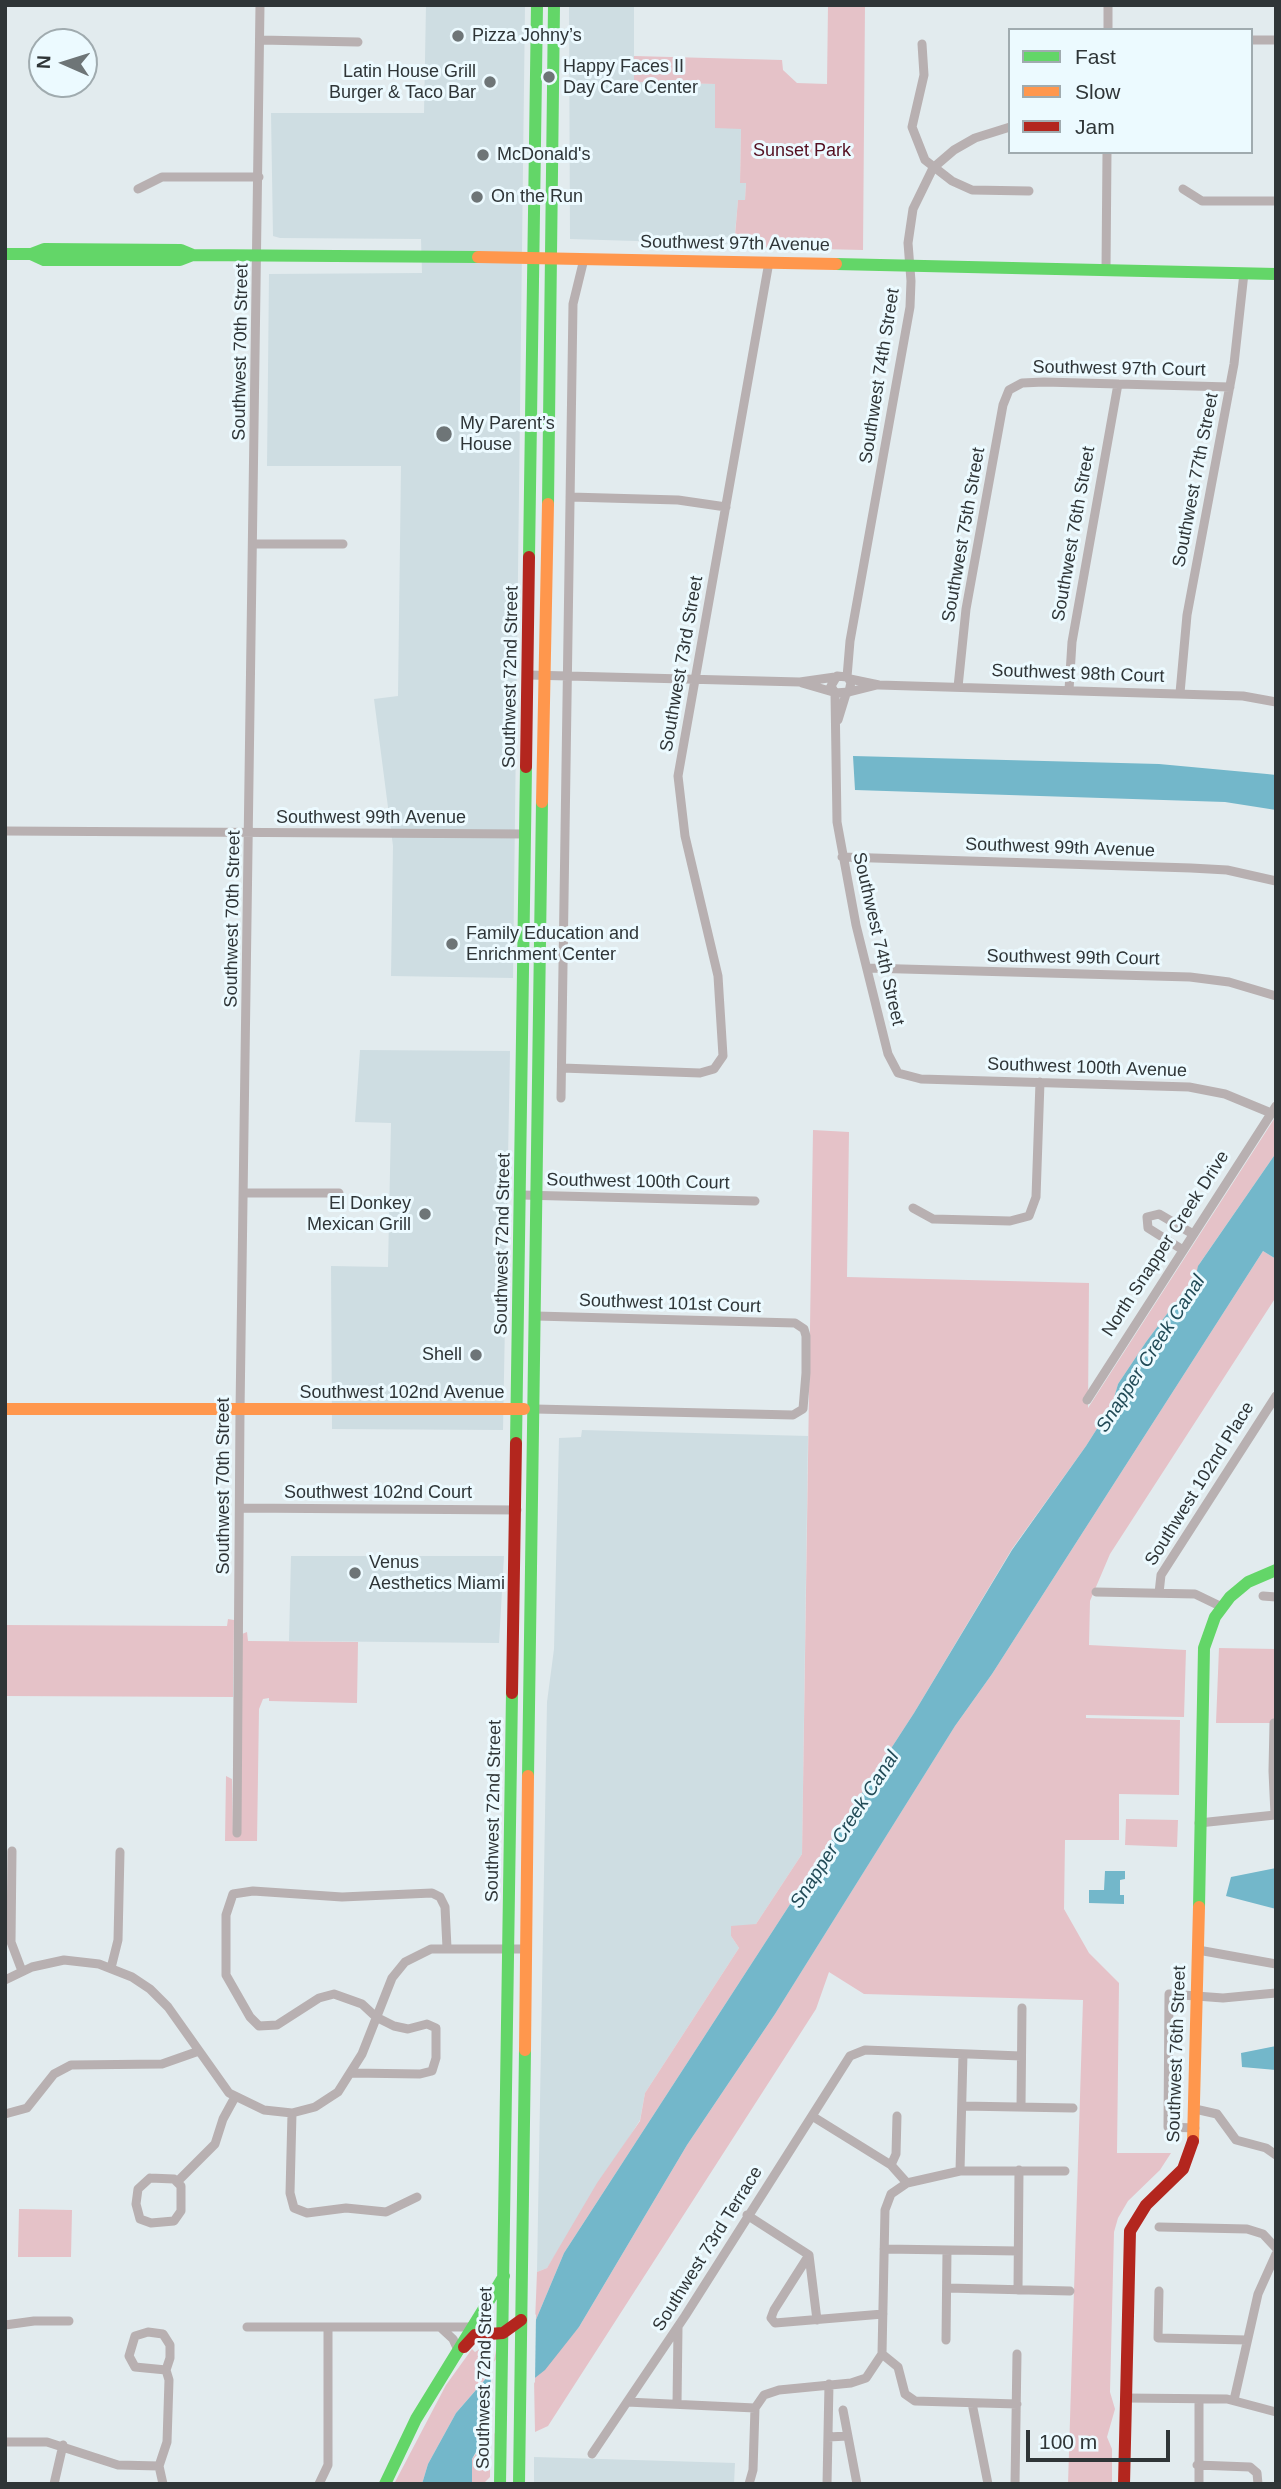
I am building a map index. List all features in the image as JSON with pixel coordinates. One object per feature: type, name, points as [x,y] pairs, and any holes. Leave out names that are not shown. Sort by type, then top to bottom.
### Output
[{"type":"main road","name":"Southwest 72nd Street","points":[[500,2484],[517,1510],[537,5]]},
{"type":"main road","name":"Southwest 72nd Street","points":[[519,2484],[537,1316],[539,973],[553,258],[554,5]]},
{"type":"main road","name":"Southwest 97th Avenue","points":[[5,254],[31,254],[44,249],[181,250],[193,255],[535,257],[1276,274]]},
{"type":"main road","points":[[531,496],[548,496]]},
{"type":"main road","points":[[526,834],[543,834]]},
{"type":"main road","points":[[524,972],[539,973]]},
{"type":"main road","points":[[523,1066],[539,1066]]},
{"type":"main road","name":"Southwest 102nd Avenue","points":[[5,1409],[535,1409]]},
{"type":"main road","points":[[1222,1607],[1248,1582],[1276,1570]]},
{"type":"main road","name":"Southwest 76th Street","points":[[1124,2484],[1130,2231],[1146,2205],[1186,2163],[1195,2128],[1203,1659],[1209,1631],[1222,1607]]},
{"type":"main road","points":[[514,1654],[524,1679],[531,1684]]},
{"type":"main road","points":[[512,1829],[528,1829]]},
{"type":"main road","points":[[507,2107],[524,2108]]},
{"type":"main road","points":[[505,2210],[523,2210]]},
{"type":"main road","points":[[385,2484],[416,2418],[504,2276]]},
{"type":"main road","points":[[474,2323],[503,2317],[521,2322]]},
{"type":"main road","points":[[459,2352],[475,2335],[503,2339],[521,2322]]},
{"type":"street","name":"Southwest 70th Street","points":[[237,1833],[240,1410],[251,833],[260,5]]},
{"type":"street","points":[[1108,5],[1108,28]]},
{"type":"street","points":[[260,40],[358,41]]},
{"type":"street","points":[[1253,40],[1276,40]]},
{"type":"street","points":[[922,44],[924,75],[912,127],[921,153],[933,168],[976,191],[1029,191]]},
{"type":"street","points":[[933,168],[961,145],[1008,128]]},
{"type":"street","points":[[1106,270],[1107,154]]},
{"type":"street","name":"Southwest 74th Street","points":[[837,726],[847,693],[842,677],[910,307],[910,219],[922,185],[933,168]]},
{"type":"street","points":[[138,189],[162,177],[259,177]]},
{"type":"street","points":[[1183,189],[1202,201],[1276,201]]},
{"type":"street","points":[[561,1098],[573,304],[584,259]]},
{"type":"street","name":"Southwest 73rd Street","points":[[562,1069],[694,1073],[714,1069],[721,1061],[723,1048],[718,976],[679,799],[681,754],[769,262]]},
{"type":"street","name":"Southwest 77th Street","points":[[1180,693],[1187,615],[1230,387],[1240,326],[1244,273]]},
{"type":"street","name":"Southwest 97th Court","points":[[1009,390],[1021,383],[1035,382],[1230,387]]},
{"type":"street","name":"Southwest 76th Street","points":[[1069,690],[1072,642],[1118,384]]},
{"type":"street","name":"Southwest 75th Street","points":[[958,687],[966,609],[1003,405],[1009,390]]},
{"type":"street","points":[[570,497],[667,500],[726,507]]},
{"type":"street","points":[[254,544],[343,544]]},
{"type":"street","name":"Southwest 98th Court","points":[[529,675],[800,682],[842,677],[879,685],[1180,693],[1243,696],[1276,702]]},
{"type":"street","name":"Southwest 74th Street","points":[[842,677],[831,686],[837,726],[835,787],[842,857],[888,1054],[898,1073]]},
{"type":"street","name":"Southwest 98th Court","points":[[800,682],[834,693],[847,693],[879,685]]},
{"type":"street","name":"Southwest 99th Avenue","points":[[5,831],[526,834]]},
{"type":"street","name":"Southwest 99th Avenue","points":[[842,857],[1191,868],[1227,870],[1276,881]]},
{"type":"street","name":"Southwest 99th Court","points":[[867,968],[1201,977],[1242,985],[1276,996]]},
{"type":"street","name":"Southwest 100th Avenue","points":[[898,1073],[921,1079],[1200,1088],[1274,1110]]},
{"type":"street","points":[[913,1208],[933,1219],[947,1220],[1010,1221],[1032,1212],[1036,1197],[1040,1082]]},
{"type":"street","name":"North Snapper Creek Drive","points":[[1087,1400],[1274,1110]]},
{"type":"street","points":[[244,1193],[340,1193]]},
{"type":"street","name":"Southwest 100th Court","points":[[521,1195],[755,1201]]},
{"type":"street","points":[[1183,1250],[1148,1228],[1147,1217],[1159,1214],[1193,1234]]},
{"type":"street","name":"Southwest 101st Court","points":[[537,1316],[787,1323],[802,1326],[807,1342],[806,1386],[803,1409],[799,1413]]},
{"type":"street","name":"Southwest 102nd Place","points":[[1159,1593],[1161,1575],[1276,1396]]},
{"type":"street","name":"Southwest 102nd Avenue","points":[[535,1409],[799,1413]]},
{"type":"street","name":"Southwest 102nd Court","points":[[240,1508],[517,1510]]},
{"type":"street","name":"Southwest 102nd Place","points":[[1096,1591],[1201,1595],[1222,1607]]},
{"type":"street","points":[[1263,1596],[1276,1597]]},
{"type":"street","points":[[1199,1823],[1275,1815],[1274,1723]]},
{"type":"street","points":[[12,1851],[11,1942],[22,1971]]},
{"type":"street","points":[[111,1968],[118,1940],[120,1852]]},
{"type":"street","points":[[352,2073],[420,2074],[432,2071],[435,2066],[438,2034],[432,2025],[421,2024],[404,2029],[376,2018],[362,2004],[334,1994],[320,1998],[272,2027],[254,2022],[229,1985],[226,1970],[227,1906],[233,1894],[253,1891],[352,1897],[432,1893],[440,1896],[445,1908],[447,1948]]},
{"type":"street","points":[[5,1980],[22,1971],[64,1960],[111,1968],[141,1982],[159,1996],[221,2084],[235,2097],[264,2110],[292,2113],[327,2100],[338,2092],[352,2073],[392,1978],[405,1962],[418,1954],[447,1948],[527,1949]]},
{"type":"street","points":[[1198,1951],[1276,1964]]},
{"type":"street","points":[[1195,2128],[1168,2127],[1169,1994],[1244,1997],[1276,1993]]},
{"type":"street","points":[[1021,2106],[1022,2008]]},
{"type":"street","name":"Southwest 73rd Terrace","points":[[592,2454],[678,2326],[847,2059],[861,2050],[963,2054]]},
{"type":"street","points":[[5,2114],[27,2108],[54,2074],[71,2065],[162,2064],[199,2051]]},
{"type":"street","points":[[960,2171],[963,2054],[1021,2056]]},
{"type":"street","points":[[178,2181],[215,2144],[223,2119],[235,2097]]},
{"type":"street","points":[[962,2106],[1073,2108]]},
{"type":"street","points":[[1195,2109],[1217,2114],[1236,2140],[1266,2148],[1276,2155]]},
{"type":"street","points":[[292,2113],[289,2193],[292,2205],[298,2210],[307,2213],[353,2208],[386,2212],[417,2197]]},
{"type":"street","points":[[812,2116],[891,2165],[907,2183]]},
{"type":"street","points":[[891,2165],[897,2154],[897,2116]]},
{"type":"street","points":[[1018,2290],[1019,2170]]},
{"type":"street","points":[[749,2484],[753,2470],[755,2407],[771,2392],[866,2378],[882,2354],[886,2204],[894,2191],[907,2183],[960,2171],[1065,2171]]},
{"type":"street","points":[[150,2178],[178,2181],[182,2191],[181,2211],[174,2221],[151,2224],[141,2219],[136,2204],[140,2183],[150,2178]]},
{"type":"street","points":[[747,2214],[809,2255],[817,2320]]},
{"type":"street","points":[[1159,2227],[1247,2229],[1263,2234],[1276,2248]]},
{"type":"street","points":[[884,2249],[1018,2251]]},
{"type":"street","points":[[946,2340],[947,2250]]},
{"type":"street","points":[[1234,2400],[1262,2284],[1276,2254]]},
{"type":"street","points":[[809,2255],[771,2318],[777,2324],[883,2314]]},
{"type":"street","points":[[947,2288],[1070,2291]]},
{"type":"street","points":[[1159,2291],[1158,2338],[1247,2340]]},
{"type":"street","points":[[5,2325],[34,2321],[69,2321]]},
{"type":"street","points":[[247,2327],[440,2327],[474,2323]]},
{"type":"street","points":[[677,2404],[678,2326]]},
{"type":"street","points":[[440,2327],[453,2339],[459,2352]]},
{"type":"street","points":[[322,2480],[328,2465],[328,2328]]},
{"type":"street","points":[[163,2484],[159,2466],[166,2450],[168,2431],[169,2380],[166,2370],[170,2358],[167,2337],[157,2332],[135,2336],[129,2356],[135,2367],[166,2370]]},
{"type":"street","points":[[882,2354],[898,2367],[904,2390],[911,2400],[1017,2404]]},
{"type":"street","points":[[1016,2484],[1017,2354]]},
{"type":"street","points":[[827,2484],[828,2385]]},
{"type":"street","points":[[1125,2398],[1234,2400],[1276,2412]]},
{"type":"street","points":[[1199,2400],[1199,2484]]},
{"type":"street","points":[[627,2402],[755,2407]]},
{"type":"street","points":[[972,2403],[988,2484]]},
{"type":"street","points":[[843,2410],[857,2484]]},
{"type":"street","points":[[828,2437],[848,2436]]},
{"type":"street","points":[[5,2442],[62,2445],[118,2465],[159,2466]]},
{"type":"street","points":[[54,2484],[62,2445]]},
{"type":"street","points":[[1197,2465],[1250,2467],[1256,2473],[1258,2484]]},
{"type":"street","points":[[753,2470],[757,2484]]},
{"type":"shaded area","points":[[426,5],[525,5],[513,978],[391,976],[393,846],[374,699],[398,696],[401,466],[267,466],[269,274],[422,273],[421,239],[273,236],[271,113],[424,113]]},
{"type":"shaded area","points":[[569,5],[634,5],[634,82],[716,84],[741,129],[740,182],[746,183],[745,200],[738,200],[734,244],[570,239]]},
{"type":"shaded area","points":[[360,1050],[510,1051],[503,1430],[332,1429],[331,1266],[388,1267],[391,1123],[355,1122]]},
{"type":"shaded area","points":[[582,1430],[808,1436],[802,1854],[756,1924],[731,1936],[739,1948],[645,2093],[640,2120],[547,2268],[537,2272],[547,1702],[554,1649],[559,1438],[581,1437]]},
{"type":"shaded area","points":[[291,1556],[504,1556],[499,1643],[289,1641]]},
{"type":"shaded area","points":[[534,2457],[735,2463],[734,2484],[534,2484]]},
{"type":"green space","name":"Sunset Park","points":[[828,5],[865,5],[863,250],[734,247],[738,200],[745,200],[746,183],[740,183],[741,129],[715,128],[715,84],[634,82],[634,56],[782,60],[783,70],[797,83],[827,84]]},
{"type":"green space","points":[[1276,1116],[1276,1153],[1200,1263],[1196,1275],[1118,1384],[1112,1405],[1086,1446],[1012,1549],[914,1713],[564,2253],[535,2322],[537,2272],[547,2268],[597,2183],[640,2121],[645,2093],[739,1948],[731,1936],[731,1926],[756,1924],[802,1854],[813,1130],[849,1132],[847,1277],[1089,1283],[1088,1408]]},
{"type":"green space","points":[[1263,1251],[1276,1259],[1276,1297],[1110,1554],[1090,1601],[1089,1645],[1186,1650],[1184,1717],[1086,1715],[1086,1718],[1180,1720],[1179,1795],[1119,1794],[1119,1840],[1065,1840],[1064,1909],[1089,1953],[1119,1983],[1117,2153],[1171,2153],[1160,2170],[1128,2201],[1118,2218],[1114,2232],[1110,2392],[1115,2409],[1107,2437],[1112,2449],[1112,2484],[1068,2484],[1083,2000],[864,1994],[829,1972],[816,2009],[548,2426],[535,2432],[534,2379],[579,2327],[687,2145],[775,2014],[955,1726],[992,1674]]},
{"type":"green space","points":[[228,1619],[234,1620],[233,1697],[5,1696],[5,1625],[227,1626]]},
{"type":"green space","points":[[247,1632],[248,1641],[358,1642],[357,1703],[263,1699],[259,1709],[257,1841],[225,1841],[226,1776],[232,1779],[233,1833],[241,1784],[242,1634]]},
{"type":"green space","points":[[1219,1648],[1276,1649],[1276,1723],[1216,1723]]},
{"type":"green space","points":[[1126,1819],[1178,1820],[1177,1847],[1125,1845]]},
{"type":"green space","points":[[19,2209],[72,2210],[71,2257],[18,2257]]},
{"type":"green space","points":[[483,2347],[491,2351],[493,2367],[496,2350],[494,2470],[494,2369],[456,2413],[428,2464],[422,2484],[394,2484],[446,2385],[472,2349],[475,2352]]},
{"type":"green space","points":[[490,2434],[490,2477],[483,2484],[472,2484],[472,2459]]},
{"type":"water","points":[[853,756],[1159,764],[1276,775],[1276,810],[1225,802],[855,790]]},
{"type":"water","name":"Snapper Creek Canal","points":[[1276,1153],[1276,1259],[1263,1251],[992,1674],[955,1726],[775,2014],[687,2145],[579,2327],[545,2370],[526,2385],[480,2445],[472,2459],[472,2484],[422,2484],[428,2464],[456,2413],[535,2322],[564,2253],[914,1713],[1012,1550],[1086,1446],[1112,1405],[1118,1384],[1196,1275],[1198,1266]]},
{"type":"water","points":[[1276,1868],[1276,1909],[1226,1896],[1231,1877]]},
{"type":"water","points":[[1105,1871],[1125,1871],[1125,1879],[1120,1880],[1120,1895],[1124,1895],[1124,1904],[1089,1903],[1089,1890],[1104,1890]]},
{"type":"water","points":[[1276,2046],[1276,2070],[1242,2067],[1241,2053]]},
{"type":"pier","points":[[536,2314],[535,2382],[490,2439],[491,2365]]},
{"type":"traffic: fast","points":[[529,557],[537,5]]},
{"type":"traffic: fast","points":[[548,504],[554,5]]},
{"type":"traffic: fast","points":[[5,254],[31,254],[44,249],[181,250],[193,255],[478,257]]},
{"type":"traffic: fast","points":[[31,254],[44,260],[180,260],[193,255]]},
{"type":"traffic: fast","points":[[836,264],[1276,274]]},
{"type":"traffic: fast","points":[[516,1443],[526,767]]},
{"type":"traffic: fast","points":[[528,1776],[542,802]]},
{"type":"traffic: fast","points":[[1199,1907],[1204,1648],[1215,1617],[1230,1597],[1248,1582],[1276,1570]]},
{"type":"traffic: fast","points":[[500,2484],[512,1693]]},
{"type":"traffic: fast","points":[[519,2484],[525,2050]]},
{"type":"traffic: fast","points":[[385,2484],[416,2419],[504,2276]]},
{"type":"traffic: slow","points":[[478,257],[836,264]]},
{"type":"traffic: slow","points":[[542,802],[548,504]]},
{"type":"traffic: slow","points":[[5,1409],[524,1409]]},
{"type":"traffic: slow","points":[[525,2050],[528,1776]]},
{"type":"traffic: slow","points":[[1193,2141],[1199,1907]]},
{"type":"traffic: jam","points":[[526,767],[529,557]]},
{"type":"traffic: jam","points":[[512,1693],[516,1443]]},
{"type":"traffic: jam","points":[[1124,2484],[1130,2231],[1146,2205],[1183,2169],[1193,2141]]},
{"type":"traffic: jam","points":[[464,2347],[475,2335],[503,2333],[521,2320]]},
{"type":"place","name":"Pizza Johny’s","points":[[458,36]]},
{"type":"place","name":"Happy Faces II Day Care Center","points":[[549,77]]},
{"type":"place","name":"Latin House Grill Burger & Taco Bar","points":[[490,82]]},
{"type":"place","name":"McDonald's","points":[[483,155]]},
{"type":"place","name":"On the Run","points":[[477,197]]},
{"type":"place","name":"My Parent’s House","points":[[444,434]]},
{"type":"place","name":"Family Education and Enrichment Center","points":[[452,944]]},
{"type":"place","name":"El Donkey Mexican Grill","points":[[425,1214]]},
{"type":"place","name":"Shell","points":[[476,1355]]},
{"type":"place","name":"Venus Aesthetics Miami","points":[[355,1573]]}]
